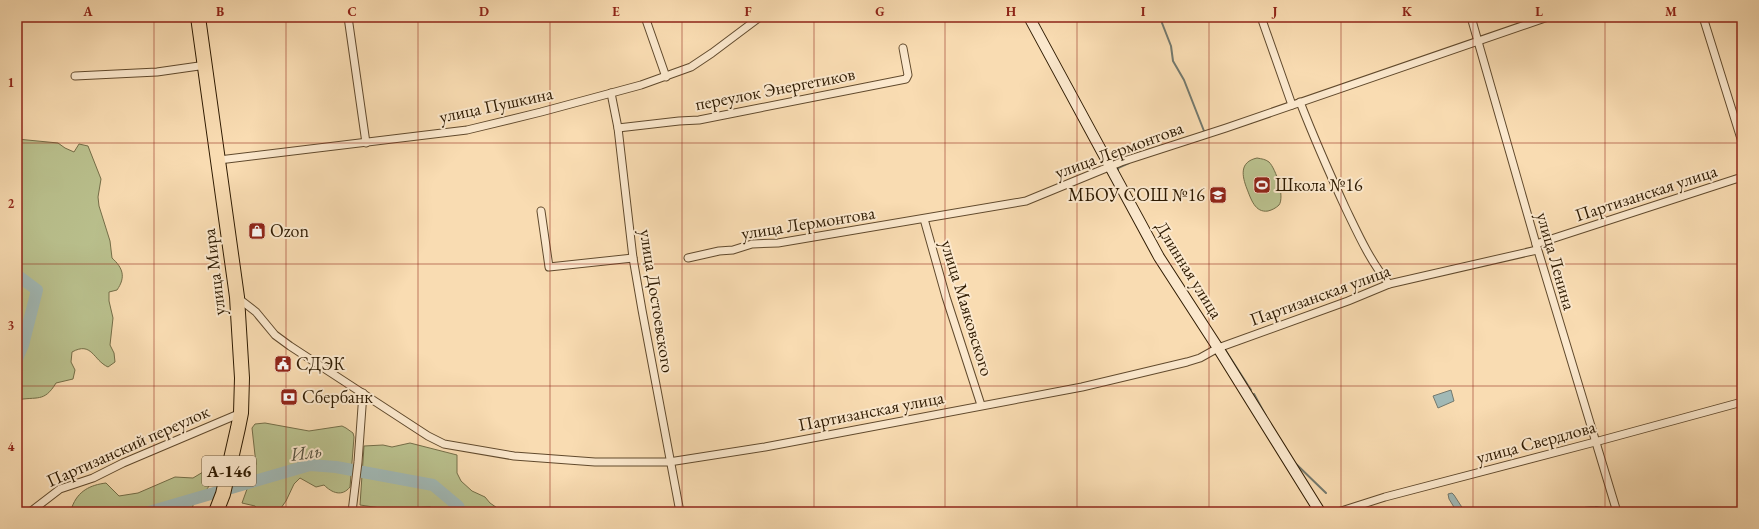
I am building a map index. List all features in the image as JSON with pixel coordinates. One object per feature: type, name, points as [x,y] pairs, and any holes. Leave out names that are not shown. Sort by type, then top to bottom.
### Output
[{"type":"highway","name":"улица Мира","points":[[198,17],[238,297],[242,378],[241,413],[223,494],[216,512]]},
{"type":"main road","name":"Длинная улица","points":[[1029,17],[1158,257],[1218,348],[1320,512]]},
{"type":"street","points":[[348,17],[366,143]]},
{"type":"street","points":[[645,17],[666,77]]},
{"type":"street","name":"улица Пушкина","points":[[219,160],[467,130],[611,93],[666,77],[691,66],[712,54],[760,17]]},
{"type":"street","points":[[1261,17],[1292,105]]},
{"type":"street","name":"улица Ленина","points":[[1471,17],[1536,247],[1617,512]]},
{"type":"street","name":"улица Лермонтова","points":[[688,258],[719,251],[733,250],[752,244],[778,243],[1026,201],[1110,167],[1548,17]]},
{"type":"street","points":[[1703,17],[1742,142]]},
{"type":"street","name":"переулок Энергетиков","points":[[618,128],[699,120],[906,79],[908,75],[903,48]]},
{"type":"street","points":[[75,76],[157,72],[206,65]]},
{"type":"street","name":"улица Достоевского","points":[[611,93],[618,128],[633,258],[669,462],[680,512]]},
{"type":"street","points":[[1300,102],[1321,154],[1359,237],[1377,269],[1389,284]]},
{"type":"street","name":"Партизанская улица","points":[[238,297],[256,312],[275,335],[428,436],[444,444],[514,456],[595,462],[669,462],[765,447],[1082,387],[1140,374],[1200,358],[1218,348],[1348,301],[1389,284],[1536,247],[1742,177]]},
{"type":"street","points":[[541,211],[549,267],[633,258]]},
{"type":"street","name":"улица Маяковского","points":[[924,219],[946,297],[981,405]]},
{"type":"street","points":[[352,512],[357,478],[363,392]]},
{"type":"street","name":"улица Свердлова","points":[[1338,512],[1385,497],[1742,402]]},
{"type":"street","name":"Партизанский переулок","points":[[30,512],[60,488],[93,478],[123,463],[241,413]]},
{"type":"green space","points":[[17,139],[58,143],[74,152],[79,144],[88,146],[101,179],[98,197],[99,206],[110,241],[112,258],[121,269],[122,281],[117,290],[109,292],[109,301],[113,318],[110,345],[114,353],[115,362],[108,367],[88,350],[79,349],[72,352],[71,362],[75,370],[73,379],[56,383],[48,394],[40,398],[17,400]]},
{"type":"green space","name":"Школа №16","points":[[1257,158],[1269,162],[1279,183],[1281,201],[1274,209],[1268,211],[1260,210],[1254,204],[1245,184],[1243,175],[1243,170],[1247,163]]},
{"type":"green space","points":[[265,423],[309,431],[342,426],[353,433],[354,437],[350,487],[344,492],[337,493],[324,485],[316,487],[300,478],[294,484],[286,501],[278,512],[259,512],[255,506],[242,503],[256,464],[252,428],[255,424]]},
{"type":"green space","points":[[410,443],[457,455],[457,473],[461,481],[472,491],[485,497],[490,503],[503,512],[438,512],[430,507],[387,509],[360,505],[364,446],[383,445],[392,447]]},
{"type":"green space","points":[[208,469],[217,474],[207,489],[194,502],[191,512],[73,512],[72,507],[81,493],[95,485],[106,483],[119,496],[138,493],[175,477],[193,478]]},
{"type":"water","points":[[1451,390],[1454,401],[1438,408],[1433,396]]},
{"type":"water","points":[[1452,493],[1465,512],[1457,512],[1449,499],[1448,494]]},
{"type":"waterway","points":[[1162,17],[1162,23],[1171,46],[1173,61],[1184,80],[1204,131]]},
{"type":"waterway","points":[[1118,173],[1118,168],[1129,163]]},
{"type":"waterway","name":"Иль","points":[[17,275],[37,290],[23,345],[17,359]]},
{"type":"waterway","points":[[1224,348],[1251,390]]},
{"type":"waterway","points":[[1254,394],[1266,416]]},
{"type":"waterway","points":[[1294,462],[1326,493]]},
{"type":"waterway","name":"Иль","points":[[149,512],[310,465],[336,467],[433,485],[458,506],[461,512]]},
{"type":"waterway","points":[[1565,512],[1598,507],[1614,510]]},
{"type":"waterway","points":[[1618,509],[1640,509],[1662,512]]},
{"type":"waterway","points":[[1706,512],[1716,509],[1720,509],[1725,512]]},
{"type":"place","name":"Школа №16","points":[[1262,185]]},
{"type":"place","name":"МБОУ СОШ №16","points":[[1218,195]]},
{"type":"place","name":"Ozon","points":[[257,231]]},
{"type":"place","name":"СДЭК","points":[[283,364]]},
{"type":"place","name":"Сбербанк","points":[[289,397]]}]
